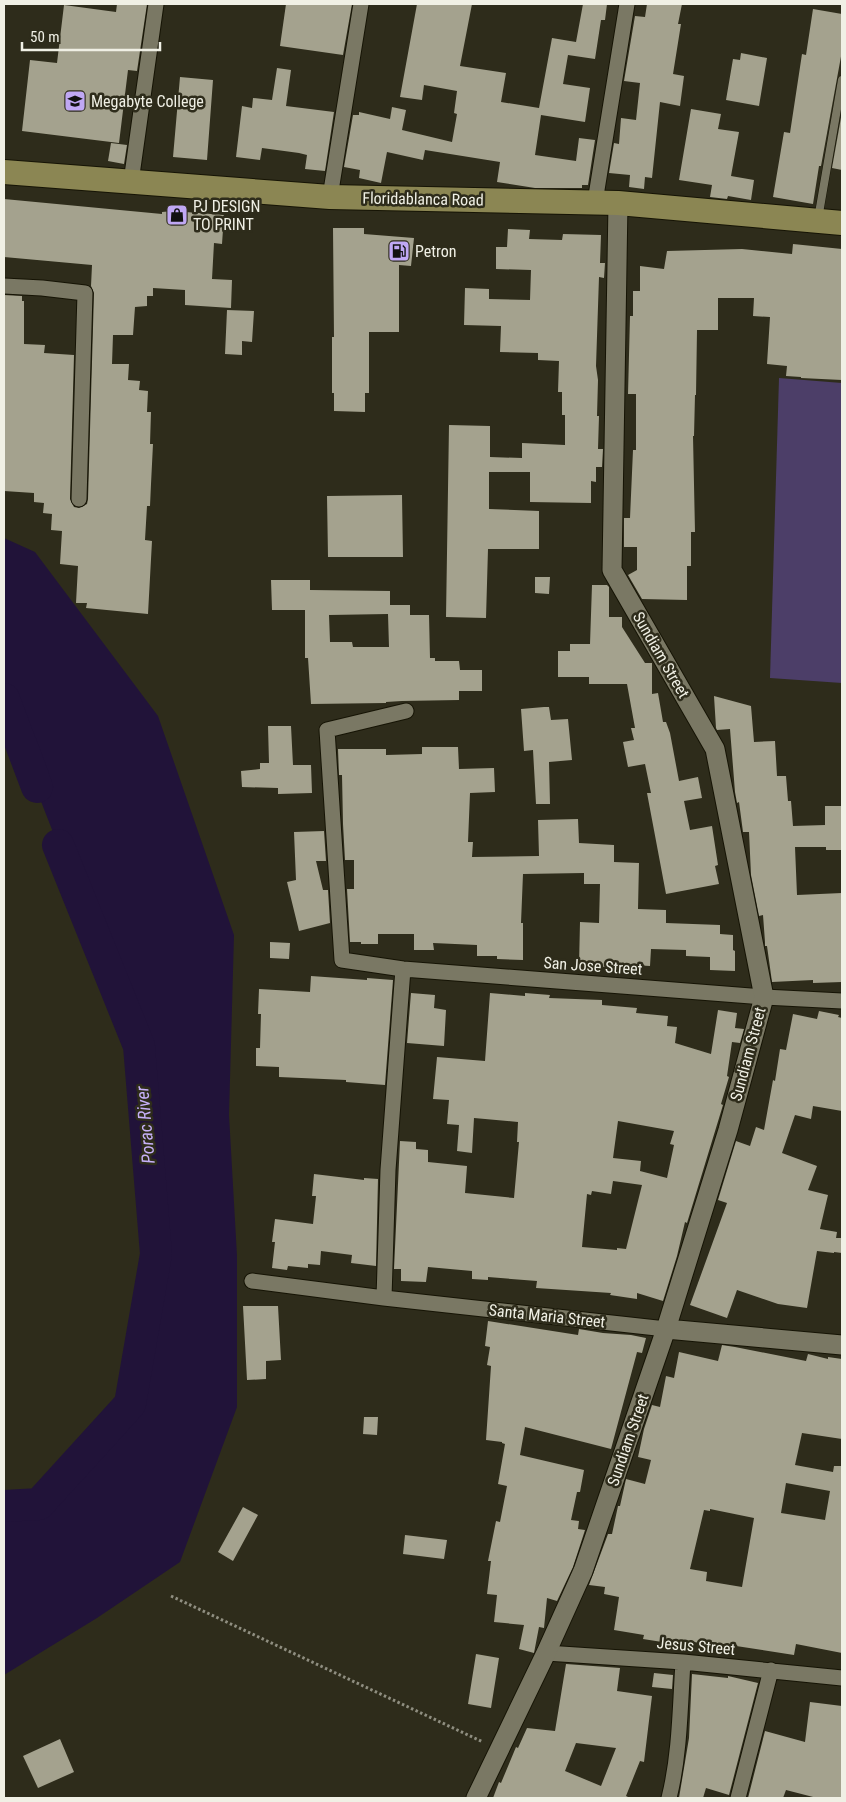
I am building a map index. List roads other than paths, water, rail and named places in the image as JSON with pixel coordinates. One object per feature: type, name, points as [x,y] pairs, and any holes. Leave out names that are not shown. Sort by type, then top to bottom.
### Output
[{"type":"main road","name":"Floridablanca Road","points":[[4,172],[330,197],[595,202],[842,223]]},
{"type":"street","points":[[131,182],[156,4]]},
{"type":"street","points":[[330,197],[361,4]]},
{"type":"street","points":[[595,202],[627,4]]},
{"type":"street","name":"Sundiam Street","points":[[476,1798],[583,1571],[666,1329],[728,1130],[764,997],[715,750],[612,570],[618,204]]},
{"type":"street","points":[[4,286],[42,288],[85,294],[79,500]]},
{"type":"street","name":"San Jose Street","points":[[406,712],[326,730],[342,960],[403,969],[764,997],[842,1001]]},
{"type":"street","points":[[384,1298],[388,1170],[403,969]]},
{"type":"street","name":"Santa Maria Street","points":[[252,1281],[384,1298],[666,1329],[842,1345]]},
{"type":"street","name":"Jesus Street","points":[[546,1653],[683,1662],[842,1678]]},
{"type":"street","points":[[669,1798],[677,1748],[683,1662]]},
{"type":"street","points":[[738,1798],[771,1670]]},
{"type":"lane","points":[[817,221],[842,80]]},
{"type":"waterway","name":"Porac River","points":[[4,699],[37,787]]},
{"type":"waterway","name":"Porac River","points":[[4,1506],[39,1504],[130,1404],[156,1254],[139,1046],[58,845]]},
{"type":"place","name":"Megabyte College","points":[[75,101]]},
{"type":"place","name":"PJ DESIGN TO PRINT","points":[[177,215]]},
{"type":"place","name":"Petron","points":[[399,251]]}]
